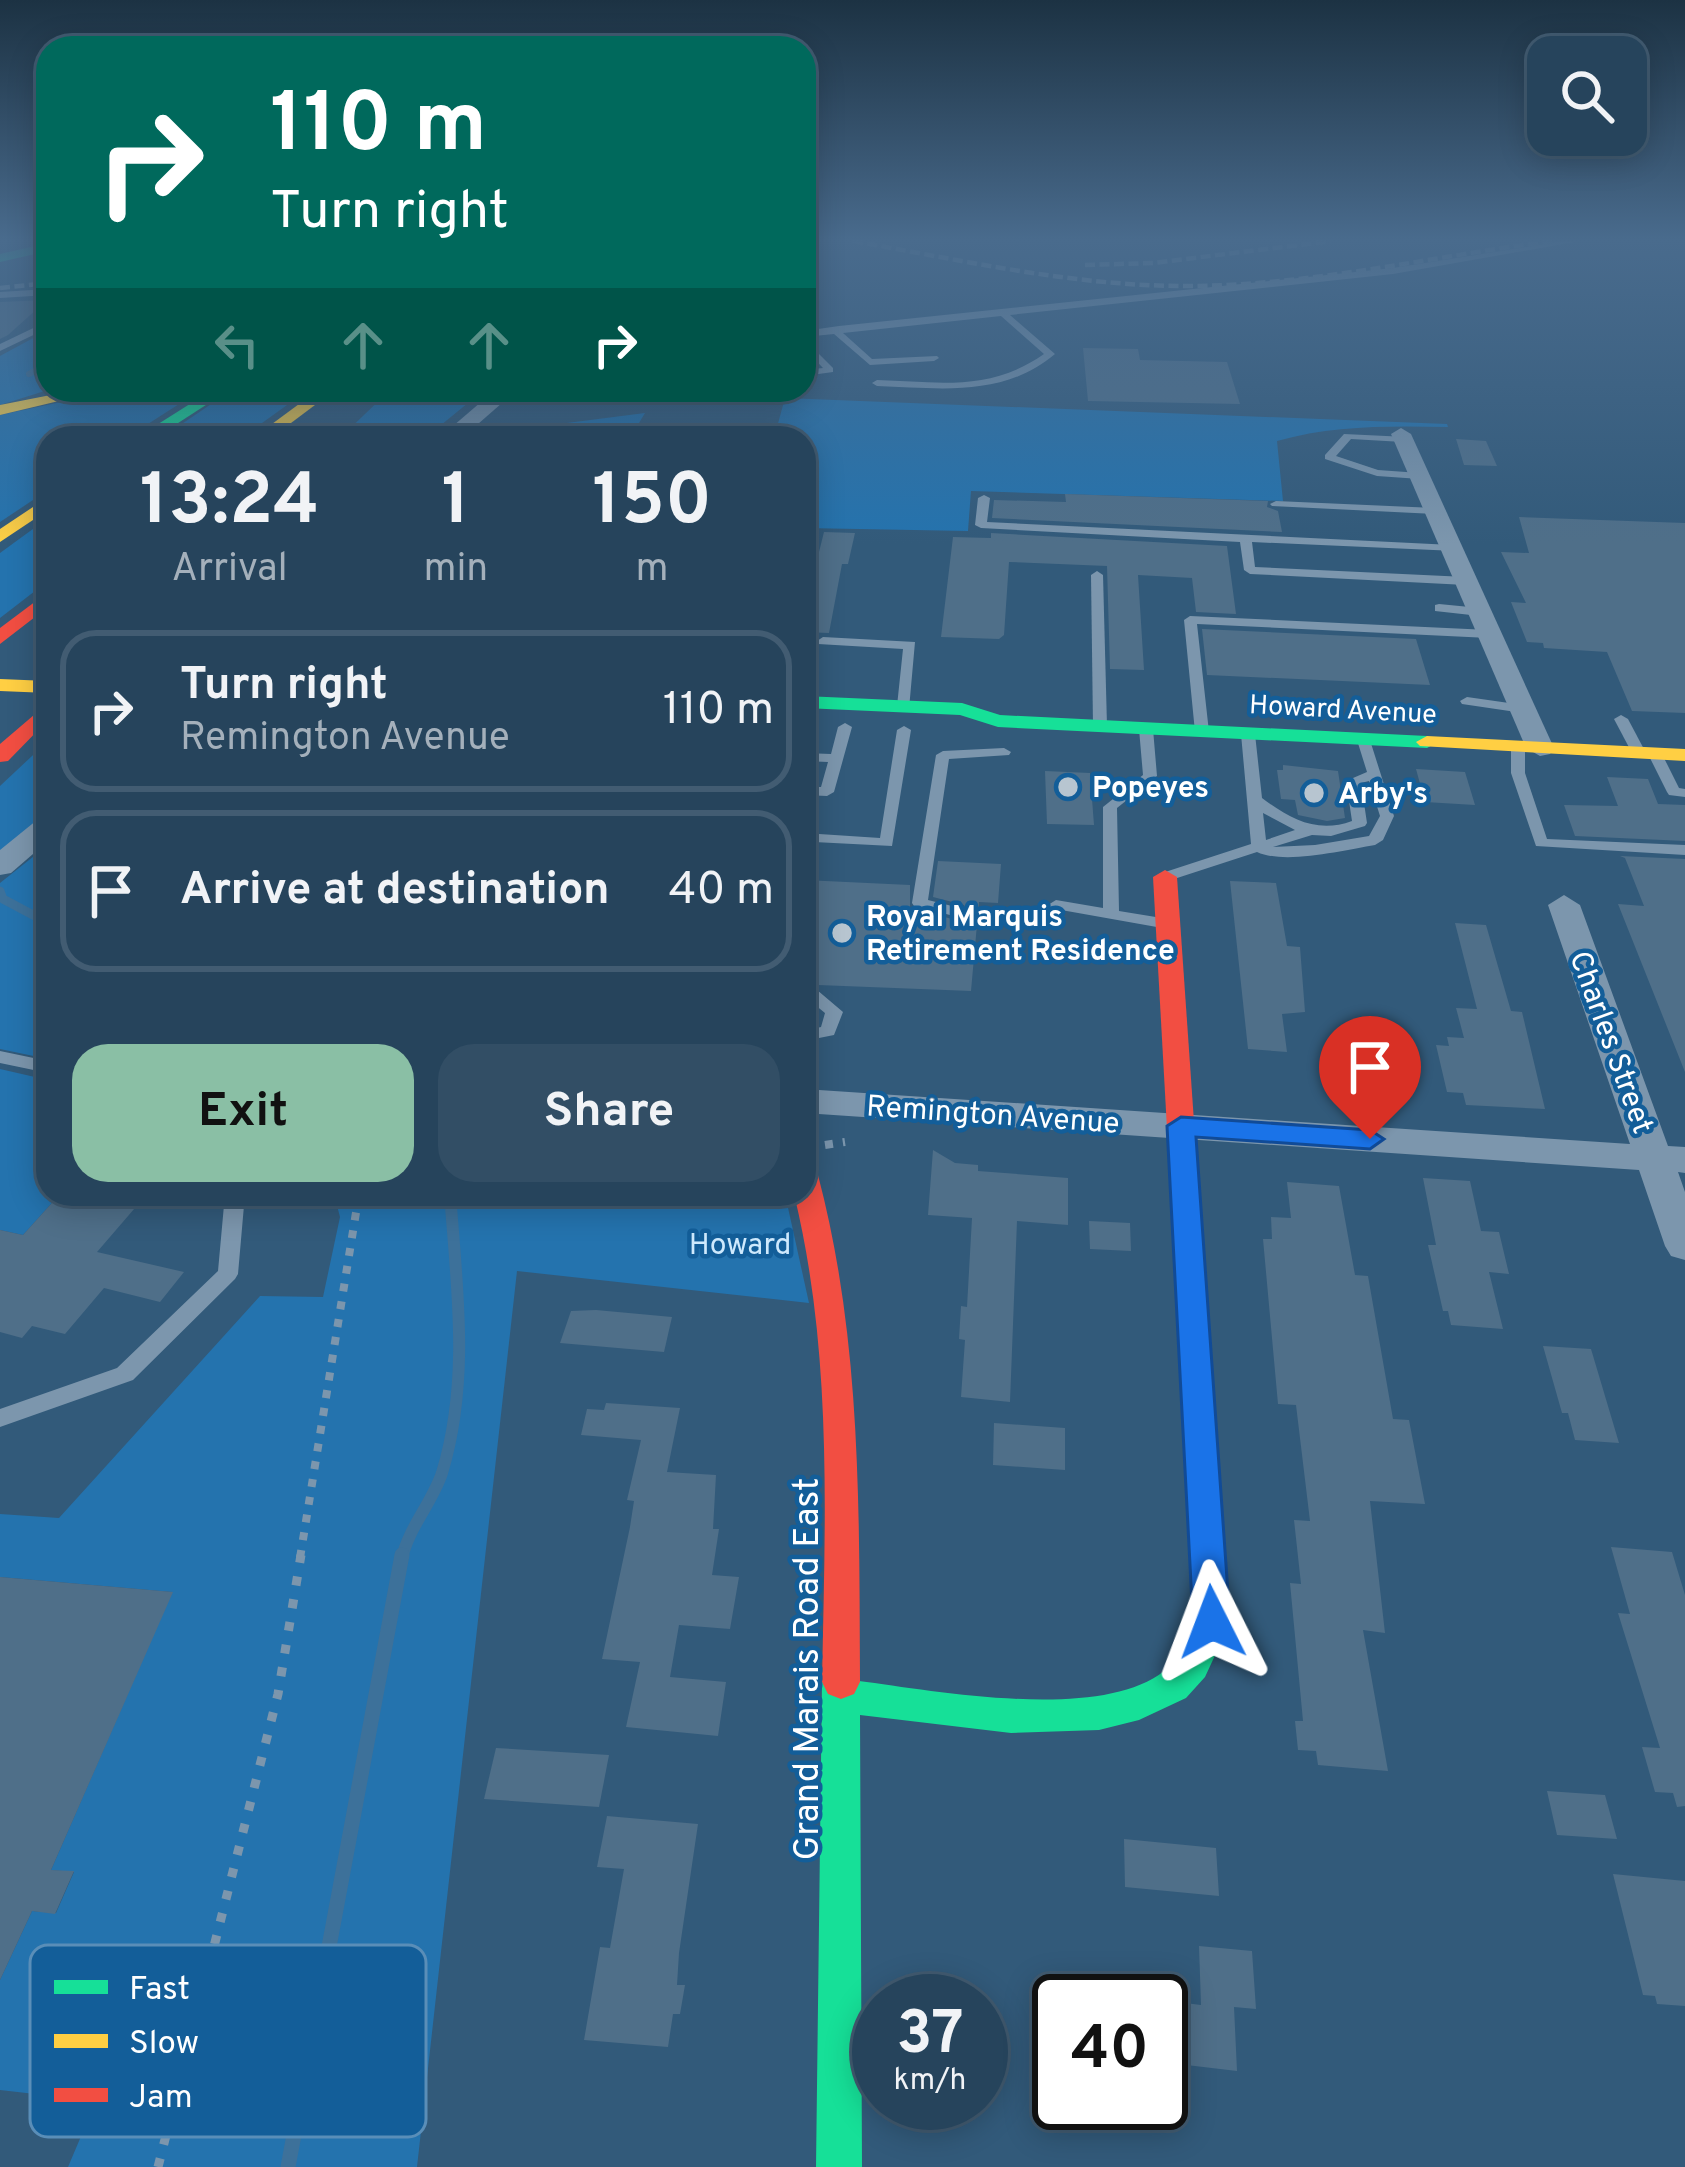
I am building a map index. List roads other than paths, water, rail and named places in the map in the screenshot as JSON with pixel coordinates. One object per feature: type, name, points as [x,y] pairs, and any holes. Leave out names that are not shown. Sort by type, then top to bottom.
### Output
[{"type":"main road","points":[[0,410],[39,402]]},
{"type":"main road","points":[[164,426],[202,402]]},
{"type":"main road","points":[[278,426],[311,402]]},
{"type":"main road","points":[[0,537],[36,511]]},
{"type":"main road","points":[[0,638],[36,608]]},
{"type":"main road","points":[[0,659],[36,660]]},
{"type":"main road","points":[[0,685],[36,686]]},
{"type":"main road","name":"Howard Avenue","points":[[816,704],[904,718],[957,733],[1002,722],[1685,755]]},
{"type":"main road","name":"Howard Avenue","points":[[816,726],[845,727],[904,718]]},
{"type":"main road","points":[[0,760],[36,722]]},
{"type":"main road","points":[[0,760],[36,740]]},
{"type":"main road","points":[[842,1696],[1075,1716],[1130,1707],[1177,1684],[1212,1622],[1165,877]]},
{"type":"main road","name":"Grand Marais Road East","points":[[813,1206],[842,1376],[839,2167]]},
{"type":"street","points":[[464,426],[492,402]]},
{"type":"street","points":[[1402,436],[1522,709],[1529,748]]},
{"type":"street","points":[[0,866],[36,836]]},
{"type":"street","name":"Charles Street","points":[[1564,905],[1669,1159],[1685,1246]]},
{"type":"street","name":"Remington Avenue","points":[[816,1102],[1669,1159]]},
{"type":"lane","points":[[848,342],[870,362],[934,358]]},
{"type":"lane","points":[[877,383],[999,385],[1030,371],[1050,354],[1035,342]]},
{"type":"lane","points":[[816,353],[830,370],[816,372]]},
{"type":"lane","points":[[1402,436],[1348,436],[1329,457],[1377,473],[1420,476]]},
{"type":"lane","points":[[984,498],[981,525],[1452,549]]},
{"type":"lane","points":[[1276,504],[1435,511]]},
{"type":"lane","points":[[1245,538],[1250,570],[1466,581]]},
{"type":"lane","points":[[1097,575],[1100,727]]},
{"type":"lane","points":[[1439,608],[1484,623]]},
{"type":"lane","points":[[1202,732],[1190,620],[1484,623]]},
{"type":"lane","points":[[816,838],[887,843],[910,645],[823,641]]},
{"type":"lane","points":[[1467,701],[1522,709]]},
{"type":"lane","points":[[1621,719],[1674,792],[1685,793]]},
{"type":"lane","points":[[954,910],[920,903],[944,755],[1004,755],[1002,722]]},
{"type":"lane","points":[[816,792],[827,792],[845,727]]},
{"type":"lane","points":[[1111,915],[1110,807],[1150,776],[1145,729]]},
{"type":"lane","points":[[1249,734],[1259,847],[1265,852],[1375,840],[1387,816],[1364,740]]},
{"type":"lane","points":[[1529,748],[1518,772],[1541,843],[1685,850]]},
{"type":"lane","points":[[816,757],[836,758]]},
{"type":"lane","points":[[1254,799],[1285,824],[1308,831],[1341,832],[1360,824],[1353,781],[1372,775]]},
{"type":"lane","points":[[1165,877],[1308,831]]},
{"type":"lane","points":[[1056,905],[1168,924]]},
{"type":"lane","points":[[816,998],[834,1012],[828,1031],[816,1034]]},
{"type":"lane","points":[[0,1058],[36,1065]]},
{"type":"lane","points":[[0,1418],[125,1374],[228,1274],[234,1206]]},
{"type":"waterway","points":[[29,374],[36,370]]},
{"type":"waterway","points":[[0,891],[3,899],[36,917]]},
{"type":"waterway","points":[[402,1558],[442,1473],[456,1404],[459,1334],[451,1206]]},
{"type":"waterway","points":[[329,1945],[402,1555]]},
{"type":"waterway","points":[[288,2167],[294,2137]]},
{"type":"place","name":"Popeyes","points":[[1068,787]]},
{"type":"place","name":"Arby's","points":[[1314,793]]},
{"type":"place","name":"Royal Marquis Retirement Residence","points":[[842,933]]},
{"type":"park label","name":"Howard","points":[[740,1244]]}]
